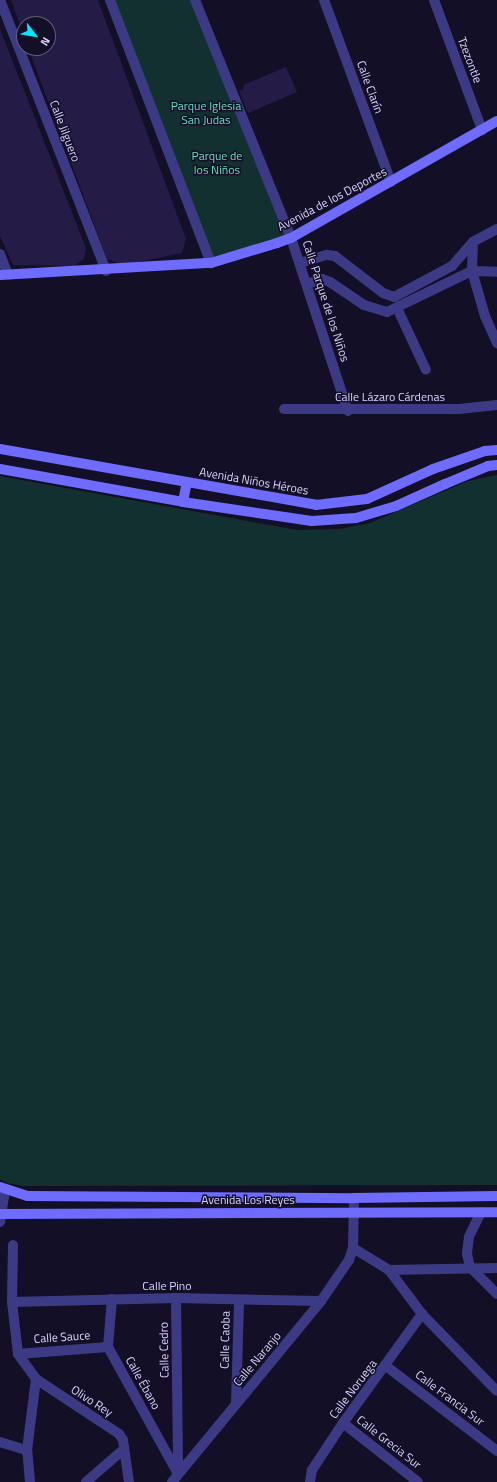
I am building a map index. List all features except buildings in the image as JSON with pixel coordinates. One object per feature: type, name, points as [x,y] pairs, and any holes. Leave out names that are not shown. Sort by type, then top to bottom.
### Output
[{"type":"street","name":"Calle Jilguero","points":[[0,0],[106,271]]},
{"type":"street","points":[[110,0],[211,263]]},
{"type":"street","name":"Calle Parque de los Niños","points":[[195,0],[291,238],[348,411]]},
{"type":"street","name":"Calle Clarín","points":[[324,0],[391,182]]},
{"type":"street","name":"Tzezontle","points":[[434,0],[482,130]]},
{"type":"street","name":"Avenida de los Deportes","points":[[4,275],[106,271],[211,263],[291,238],[497,121]]},
{"type":"street","points":[[300,263],[328,255],[335,256],[383,293],[394,297],[452,266],[473,242],[497,229]]},
{"type":"street","points":[[473,242],[472,271],[485,316],[497,343]]},
{"type":"street","points":[[0,254],[4,275]]},
{"type":"street","points":[[307,284],[322,279],[379,311],[397,308],[472,271],[497,272]]},
{"type":"street","points":[[397,308],[426,370]]},
{"type":"street","name":"Calle Lázaro Cárdenas","points":[[284,409],[348,411],[459,409],[497,405]]},
{"type":"street","name":"Avenida Niños Héroes","points":[[0,449],[316,505],[367,499],[434,469],[485,451],[497,450]]},
{"type":"street","points":[[0,469],[184,502],[312,521],[356,518],[396,506],[488,466],[497,465]]},
{"type":"street","points":[[184,502],[187,482]]},
{"type":"street","points":[[1,1217],[2,1189]]},
{"type":"street","name":"Avenida Los Reyes","points":[[2,1189],[27,1196],[354,1198],[497,1196]]},
{"type":"street","points":[[354,1198],[353,1248],[389,1270],[422,1314],[497,1391]]},
{"type":"street","points":[[481,1212],[468,1243],[470,1267],[497,1294]]},
{"type":"street","name":"Avenida Los Reyes","points":[[1,1217],[497,1212]]},
{"type":"street","points":[[13,1245],[12,1302],[18,1354]]},
{"type":"street","name":"Calle Naranjo","points":[[175,1478],[321,1301],[349,1260],[353,1248]]},
{"type":"street","points":[[389,1270],[470,1267],[497,1268]]},
{"type":"street","name":"Calle Pino","points":[[12,1302],[176,1298],[321,1301]]},
{"type":"street","name":"Calle Cedro","points":[[175,1478],[176,1298]]},
{"type":"street","points":[[108,1347],[112,1299]]},
{"type":"street","name":"Calle Caoba","points":[[236,1404],[239,1300]]},
{"type":"street","name":"Calle Noruega","points":[[310,1482],[312,1470],[343,1422],[386,1366],[422,1314]]},
{"type":"street","name":"Calle Ébano","points":[[108,1347],[175,1478]]},
{"type":"street","name":"Calle Sauce","points":[[18,1354],[108,1347]]},
{"type":"street","name":"Olivo Rey","points":[[18,1354],[36,1380],[119,1434],[123,1440],[129,1482]]},
{"type":"street","name":"Calle Francia Sur","points":[[386,1366],[497,1451]]},
{"type":"street","points":[[30,1482],[27,1450],[36,1380]]},
{"type":"street","name":"Calle Grecia Sur","points":[[343,1422],[418,1482]]},
{"type":"street","points":[[0,1442],[27,1450]]},
{"type":"street","points":[[86,1482],[124,1449]]},
{"type":"green space","name":"Parque de los Niños","points":[[110,0],[195,0],[289,238],[212,260]]},
{"type":"green space","points":[[497,475],[497,1185],[23,1186],[7,1183],[0,1179],[0,476],[297,530],[339,529],[370,523],[468,481]]},
{"type":"park label","name":"Parque Iglesia San Judas","points":[[206,113]]}]
